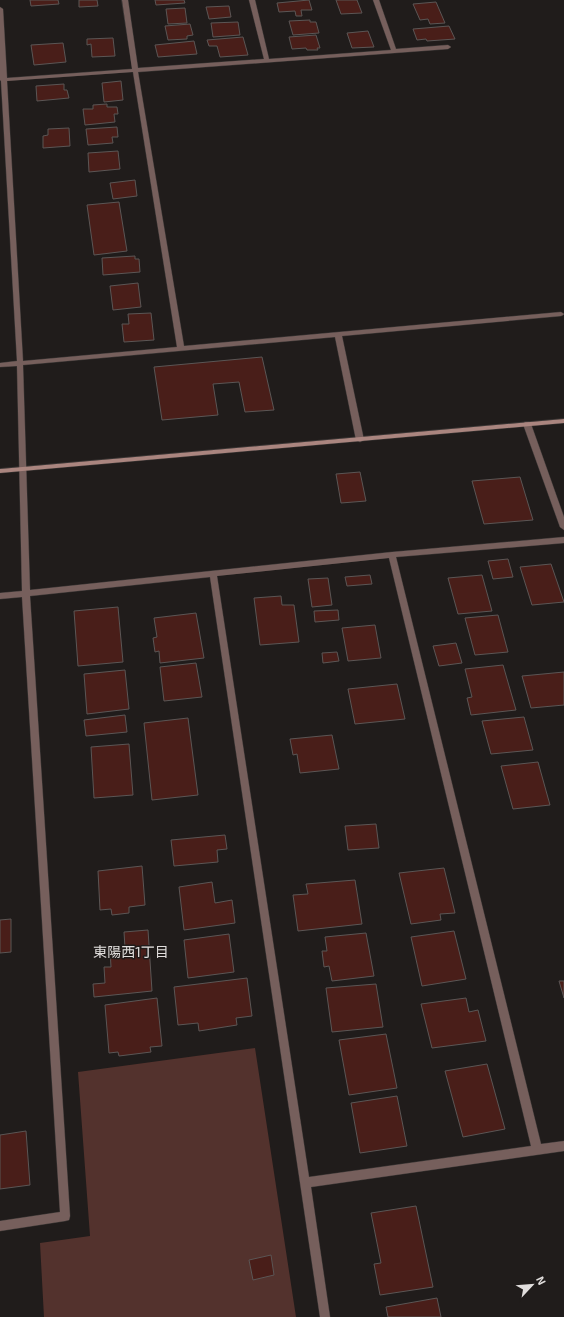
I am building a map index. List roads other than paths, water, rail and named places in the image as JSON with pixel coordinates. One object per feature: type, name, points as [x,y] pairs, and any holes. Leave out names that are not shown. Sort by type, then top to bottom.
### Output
[{"type":"street","points":[[125,0],[181,348]]},
{"type":"street","points":[[252,0],[267,61]]},
{"type":"street","points":[[376,0],[394,51]]},
{"type":"street","points":[[0,9],[3,122],[20,363],[26,593],[65,1216],[0,1226]]},
{"type":"street","points":[[3,80],[135,69],[267,61],[448,47]]},
{"type":"street","points":[[0,365],[561,314]]},
{"type":"street","points":[[338,335],[360,440]]},
{"type":"street","points":[[0,471],[564,421]]},
{"type":"street","points":[[527,424],[564,527]]},
{"type":"street","points":[[0,596],[392,554],[564,540]]},
{"type":"street","points":[[392,554],[538,1149]]},
{"type":"street","points":[[213,574],[325,1317]]},
{"type":"street","points":[[304,1183],[564,1146]]},
{"type":"district","name":"東陽西1丁目","points":[[131,952]]}]
